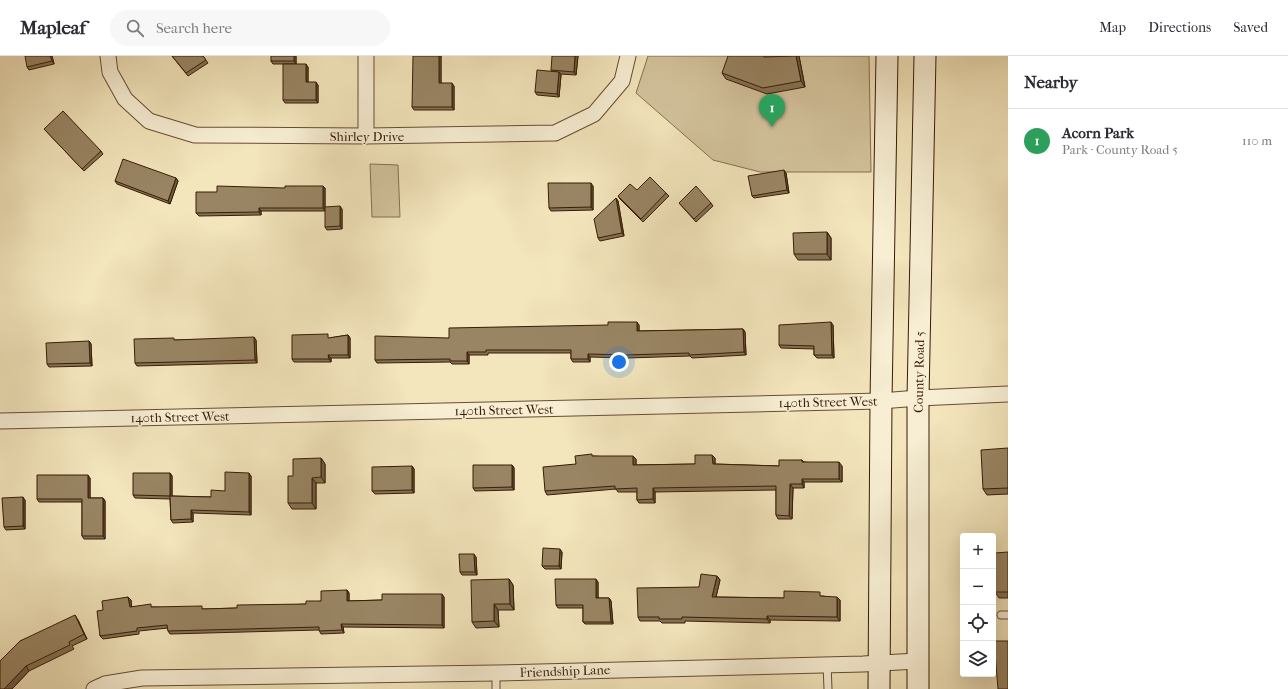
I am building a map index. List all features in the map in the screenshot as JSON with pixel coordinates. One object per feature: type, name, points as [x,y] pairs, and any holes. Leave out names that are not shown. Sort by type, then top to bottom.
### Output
[{"type":"main road","points":[[879,689],[880,401],[887,56]]},
{"type":"main road","name":"County Road 5","points":[[918,689],[918,398],[924,56]]},
{"type":"street","name":"Shirley Drive","points":[[108,56],[110,72],[125,99],[148,121],[194,135],[366,136],[555,133],[594,114],[622,81],[628,56]]},
{"type":"street","points":[[366,56],[366,136]]},
{"type":"street","name":"140th Street West","points":[[0,421],[880,401],[1008,394]]},
{"type":"street","name":"Friendship Lane","points":[[94,689],[105,684],[142,678],[496,673],[918,661]]},
{"type":"lane","points":[[827,664],[828,689]]},
{"type":"lane","points":[[496,673],[496,689]]},
{"type":"shaded area","points":[[648,56],[869,56],[871,172],[760,172],[713,160],[636,93]]},
{"type":"shaded area","points":[[370,164],[398,165],[400,217],[372,217]]},
{"type":"building","points":[[25,56],[50,56],[52,61],[27,67]]},
{"type":"building","points":[[172,56],[203,56],[206,60],[186,73]]},
{"type":"building","points":[[271,56],[294,56],[294,61],[271,61]]},
{"type":"building","points":[[413,56],[439,56],[439,83],[452,83],[452,107],[412,107]]},
{"type":"building","points":[[552,56],[575,56],[574,72],[551,70]]},
{"type":"building","points":[[728,56],[796,56],[801,81],[763,88],[722,73]]},
{"type":"building","points":[[283,64],[306,64],[306,82],[316,82],[316,100],[283,100]]},
{"type":"building","points":[[537,70],[559,72],[557,94],[535,92]]},
{"type":"building","points":[[63,111],[101,151],[82,169],[44,129]]},
{"type":"building","points":[[123,159],[176,178],[168,201],[115,181]]},
{"type":"building","points":[[784,170],[787,190],[752,196],[748,176]]},
{"type":"building","points":[[650,177],[666,193],[641,219],[618,196],[630,184],[637,190]]},
{"type":"building","points":[[548,183],[591,183],[591,207],[549,208]]},
{"type":"building","points":[[217,186],[285,188],[285,186],[323,186],[323,208],[259,208],[259,212],[196,213],[196,192],[217,192]]},
{"type":"building","points":[[696,186],[711,203],[694,219],[679,203]]},
{"type":"building","points":[[616,198],[622,233],[598,238],[594,219]]},
{"type":"building","points":[[340,206],[340,226],[325,227],[325,207]]},
{"type":"building","points":[[827,232],[827,254],[794,254],[793,233]]},
{"type":"building","points":[[608,322],[637,322],[637,331],[743,329],[744,352],[689,355],[689,353],[626,355],[588,354],[588,359],[571,359],[571,350],[486,350],[486,352],[467,352],[467,361],[450,361],[450,359],[375,360],[375,336],[449,338],[449,328],[608,325]]},
{"type":"building","points":[[831,322],[832,355],[814,355],[814,346],[779,345],[779,325]]},
{"type":"building","points":[[328,334],[328,338],[348,335],[348,355],[328,355],[329,359],[292,359],[292,335]]},
{"type":"building","points":[[254,337],[255,360],[135,363],[134,339],[174,338],[174,340]]},
{"type":"building","points":[[89,341],[90,363],[47,364],[46,343]]},
{"type":"building","points":[[1008,448],[1008,488],[983,489],[981,450]]},
{"type":"building","points":[[592,454],[592,456],[633,456],[633,465],[695,464],[695,455],[712,455],[713,464],[779,466],[779,460],[802,460],[802,462],[839,462],[839,479],[802,479],[802,484],[790,484],[789,516],[776,515],[776,486],[653,488],[653,499],[637,500],[637,488],[615,489],[615,486],[545,491],[543,467],[576,464],[575,456]]},
{"type":"building","points":[[321,458],[321,477],[312,478],[312,503],[288,503],[288,476],[293,476],[293,459]]},
{"type":"building","points":[[473,465],[512,465],[512,487],[473,488]]},
{"type":"building","points":[[412,466],[412,490],[372,491],[372,467]]},
{"type":"building","points":[[225,472],[249,473],[249,512],[191,510],[191,519],[171,520],[170,496],[211,497],[211,490],[225,491]]},
{"type":"building","points":[[133,473],[170,473],[170,496],[133,495]]},
{"type":"building","points":[[37,475],[88,475],[88,498],[103,498],[103,536],[82,536],[82,499],[37,499]]},
{"type":"building","points":[[23,497],[23,526],[4,527],[2,498]]},
{"type":"building","points":[[543,548],[560,549],[559,566],[542,566]]},
{"type":"building","points":[[1008,552],[1008,592],[996,592],[996,553]]},
{"type":"building","points":[[459,554],[474,554],[475,572],[460,572]]},
{"type":"building","points":[[701,574],[717,576],[712,597],[784,598],[784,591],[820,592],[820,596],[837,597],[837,617],[767,616],[767,619],[682,617],[682,619],[659,619],[659,617],[638,617],[637,588],[699,587]]},
{"type":"building","points":[[509,579],[510,604],[494,604],[494,621],[472,622],[471,580]]},
{"type":"building","points":[[555,579],[596,579],[596,598],[609,598],[611,622],[583,622],[583,605],[556,605]]},
{"type":"building","points":[[347,590],[347,601],[382,600],[382,594],[442,594],[442,625],[341,624],[342,630],[319,631],[319,627],[168,631],[167,625],[137,628],[137,631],[100,636],[97,611],[103,610],[102,601],[128,597],[130,607],[151,604],[151,607],[202,606],[202,609],[237,608],[237,605],[306,604],[306,601],[321,601],[321,591]]},
{"type":"building","points":[[75,615],[84,634],[69,642],[70,645],[26,666],[4,689],[0,689],[0,661],[20,641]]},
{"type":"building","points":[[996,641],[1008,641],[1008,689],[998,689]]},
{"type":"place","name":"Acorn Park","points":[[772,127]]}]
